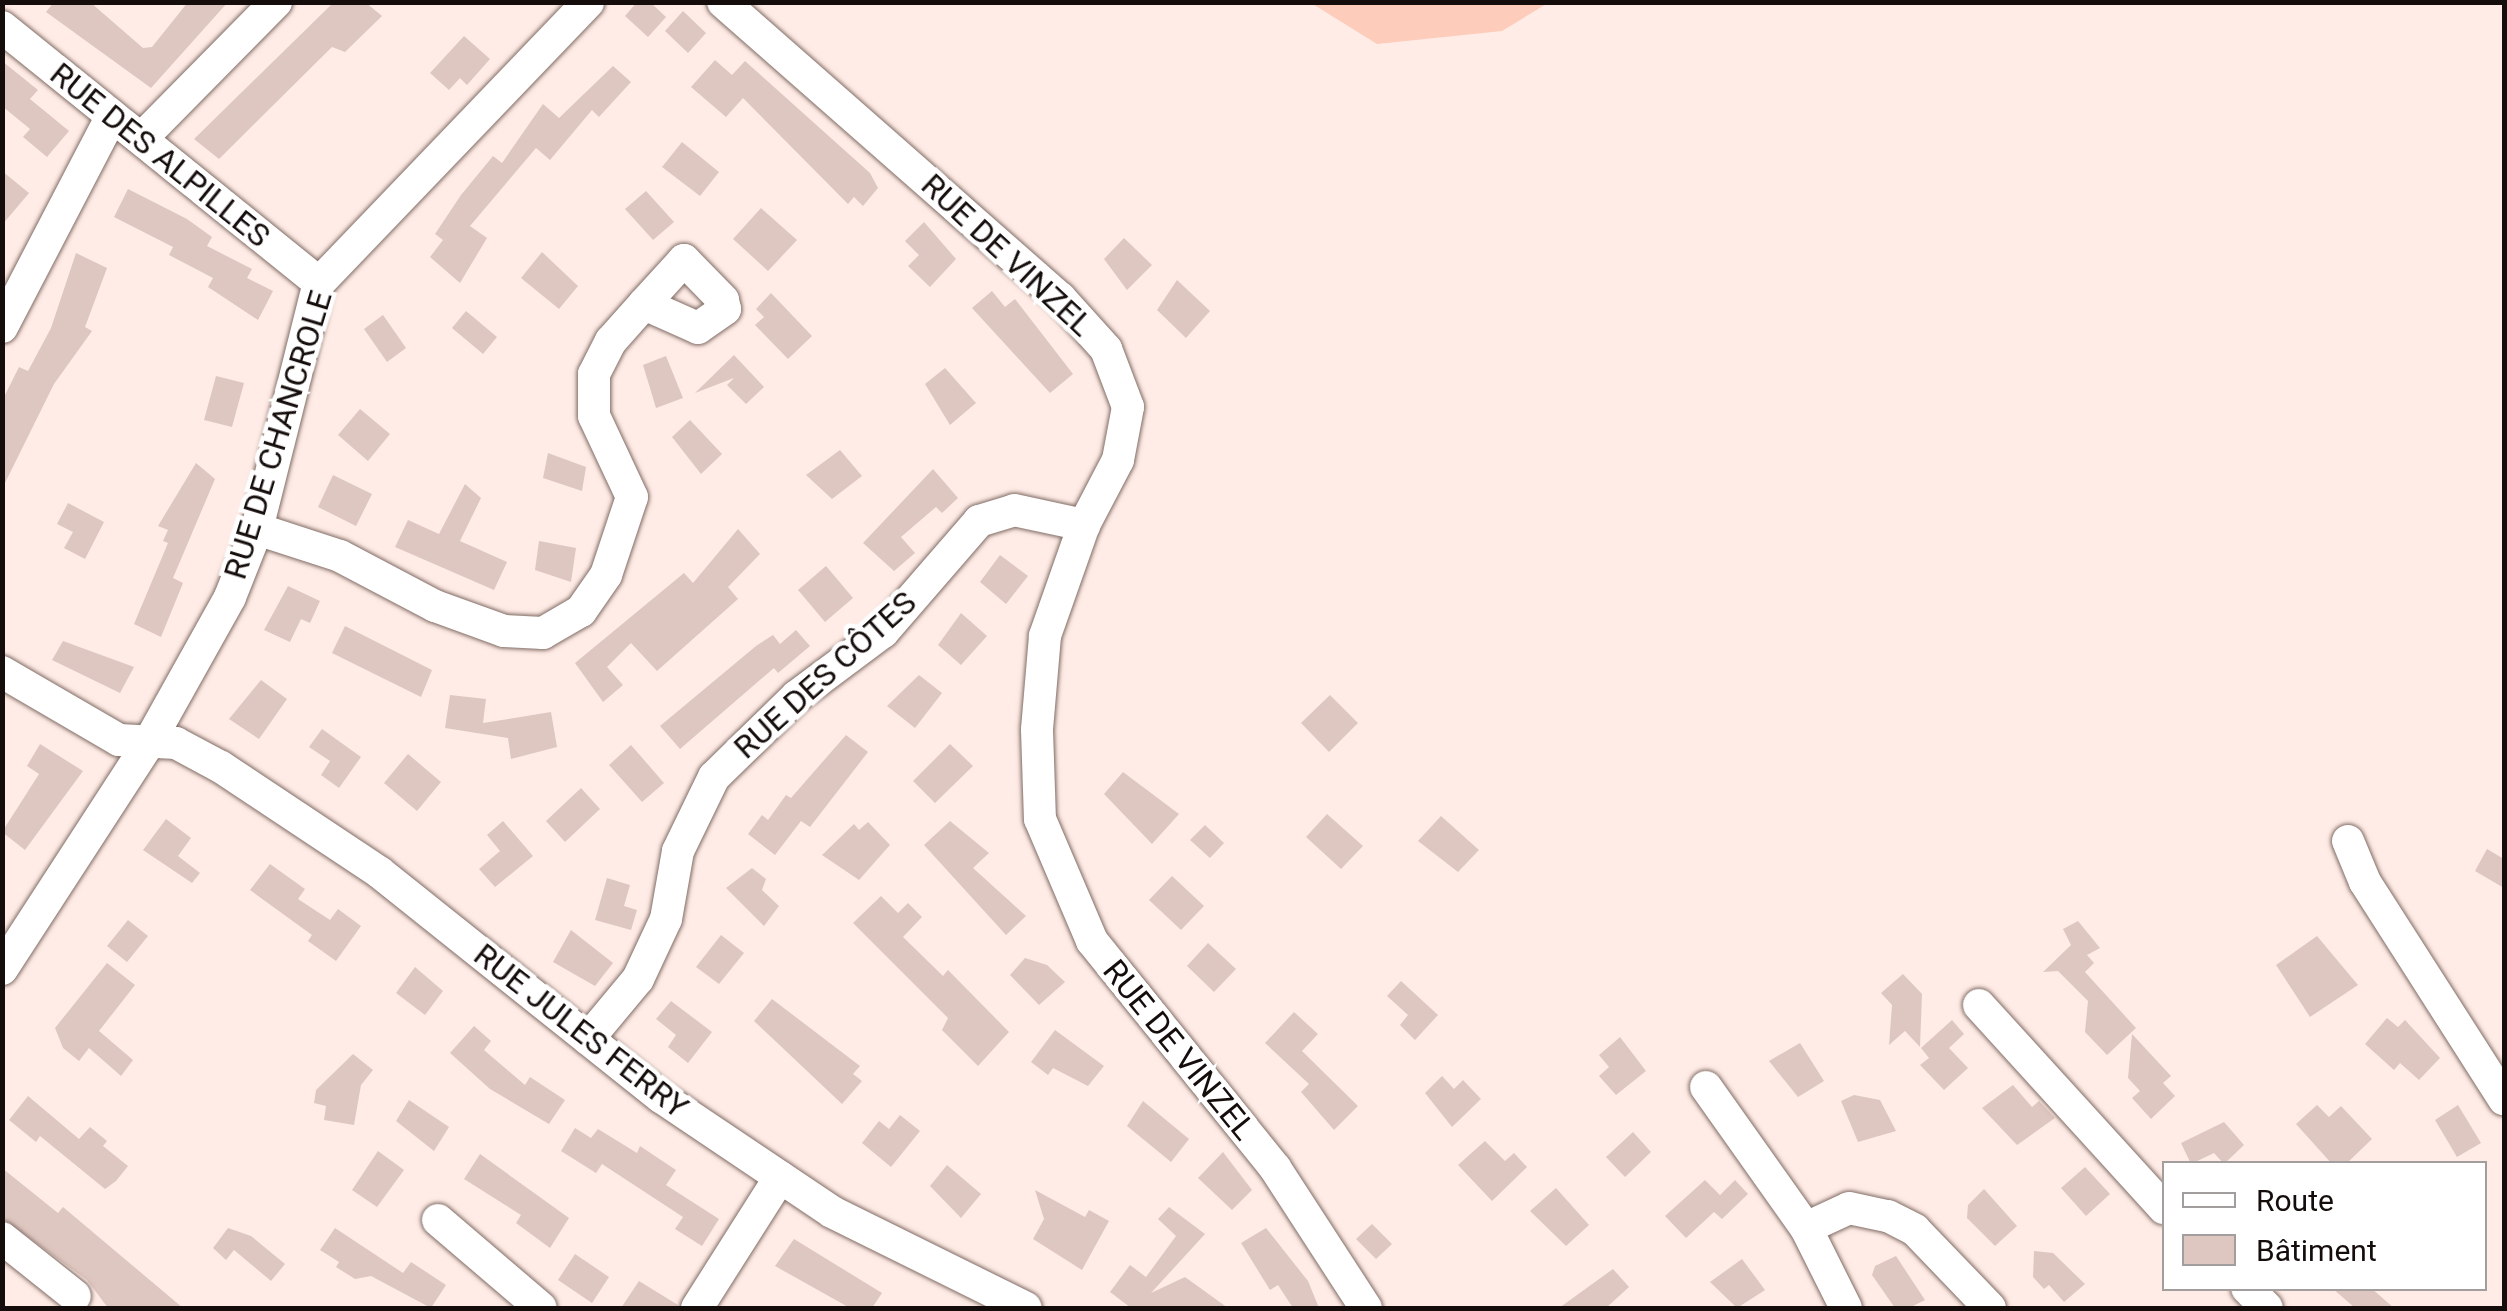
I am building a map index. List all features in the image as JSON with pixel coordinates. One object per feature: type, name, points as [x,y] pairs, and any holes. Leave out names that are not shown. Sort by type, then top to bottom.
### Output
[{"type":"street","points":[[2,24],[17,2]]},
{"type":"street","points":[[142,138],[276,2]]},
{"type":"street","name":"RUE DE CHANCROLE","points":[[2,969],[148,744],[230,597],[257,529],[319,283],[588,2]]},
{"type":"street","name":"RUE DE VINZEL","points":[[723,2],[1060,298],[1106,349],[1128,407],[1118,460],[1084,525],[1045,636],[1037,730],[1040,819],[1092,941],[1275,1168],[1366,1308]]},
{"type":"street","name":"RUE DES ALPILLES","points":[[2,24],[111,118],[142,138],[319,283]]},
{"type":"street","points":[[2,327],[111,118]]},
{"type":"street","points":[[257,529],[340,556],[435,606],[504,631],[543,634],[581,612],[606,575],[632,497],[594,416],[594,374],[644,304]]},
{"type":"street","name":"RUE DES CÔTES","points":[[588,1040],[638,979],[666,919],[678,851],[714,777],[797,696],[883,632],[979,521],[1014,510],[1084,525]]},
{"type":"street","name":"RUE JULES FERRY","points":[[2,672],[119,740],[176,743],[221,767],[379,872],[588,1040],[832,1212],[1026,1308]]},
{"type":"street","points":[[2348,842],[2365,882],[2504,1099]]},
{"type":"street","points":[[1980,1005],[2162,1206]]},
{"type":"street","points":[[1706,1087],[1806,1228],[1846,1308]]},
{"type":"street","points":[[697,1308],[780,1177]]},
{"type":"street","points":[[1806,1228],[1848,1208],[1888,1216],[1914,1230],[1990,1308]]},
{"type":"street","points":[[438,1220],[541,1308]]},
{"type":"street","points":[[2,1238],[74,1296]]},
{"type":"shaded area","points":[[1311,3],[1548,3],[1502,31],[1377,44]]},
{"type":"building","points":[[54,2],[90,2],[143,48],[152,47],[188,2],[228,2],[151,88],[46,12]]},
{"type":"building","points":[[334,2],[365,2],[382,16],[345,52],[332,47],[219,159],[194,139]]},
{"type":"building","points":[[637,2],[650,2],[666,17],[648,37],[625,16]]},
{"type":"building","points":[[683,11],[706,33],[688,53],[665,31]]},
{"type":"building","points":[[464,36],[490,59],[467,85],[460,78],[449,90],[430,73]]},
{"type":"building","points":[[715,60],[732,75],[745,61],[870,173],[878,188],[863,206],[854,197],[848,204],[743,98],[726,117],[691,87]]},
{"type":"building","points":[[2,61],[38,90],[30,99],[69,131],[47,157],[23,137],[30,129],[2,106]]},
{"type":"building","points":[[613,66],[631,82],[599,117],[592,110],[550,160],[536,148],[470,226],[487,238],[460,283],[430,257],[443,240],[435,234],[461,195],[493,156],[502,163],[543,104],[559,118]]},
{"type":"building","points":[[682,142],[719,172],[700,196],[662,167]]},
{"type":"building","points":[[2,171],[29,193],[2,225]]},
{"type":"building","points":[[128,189],[187,219],[212,237],[207,246],[252,269],[247,278],[273,291],[258,320],[208,287],[213,278],[169,255],[173,247],[114,217]]},
{"type":"building","points":[[646,191],[674,222],[653,240],[625,209]]},
{"type":"building","points":[[761,208],[797,240],[768,271],[733,239]]},
{"type":"building","points":[[924,222],[956,259],[930,287],[908,266],[919,255],[905,241]]},
{"type":"building","points":[[1124,238],[1152,265],[1127,290],[1104,259]]},
{"type":"building","points":[[542,252],[578,286],[559,309],[521,278]]},
{"type":"building","points":[[76,253],[107,268],[85,327],[92,331],[54,384],[2,489],[2,401],[19,367],[28,371],[51,328]]},
{"type":"building","points":[[1177,280],[1210,311],[1186,338],[1157,310]]},
{"type":"building","points":[[992,291],[1005,307],[1015,299],[1073,374],[1050,393],[972,308]]},
{"type":"building","points":[[771,293],[812,336],[788,359],[755,325],[764,317],[756,309]]},
{"type":"building","points":[[466,311],[497,337],[483,354],[452,328]]},
{"type":"building","points":[[383,315],[406,348],[387,362],[364,329]]},
{"type":"building","points":[[734,355],[764,387],[746,404],[727,385],[734,378],[695,393]]},
{"type":"building","points":[[666,356],[683,398],[656,408],[643,365]]},
{"type":"building","points":[[945,368],[976,403],[950,425],[925,384]]},
{"type":"building","points":[[216,376],[244,383],[232,427],[204,420]]},
{"type":"building","points":[[360,409],[390,434],[368,461],[338,435]]},
{"type":"building","points":[[690,420],[722,454],[701,474],[672,437]]},
{"type":"building","points":[[840,450],[862,476],[832,499],[806,475]]},
{"type":"building","points":[[548,453],[586,467],[582,491],[543,478]]},
{"type":"building","points":[[196,463],[215,479],[173,578],[183,583],[161,637],[134,624],[168,543],[163,541],[168,530],[158,526]]},
{"type":"building","points":[[933,469],[958,498],[942,513],[936,507],[901,537],[915,553],[894,571],[863,543]]},
{"type":"building","points":[[333,475],[372,494],[356,526],[318,507]]},
{"type":"building","points":[[465,484],[481,498],[460,541],[507,562],[494,590],[395,547],[408,520],[439,534]]},
{"type":"building","points":[[68,503],[104,522],[85,559],[64,548],[73,532],[57,524]]},
{"type":"building","points":[[738,529],[760,554],[728,587],[738,599],[657,671],[631,643],[607,667],[623,685],[603,702],[575,663],[684,573],[693,583]]},
{"type":"building","points":[[539,541],[576,548],[571,582],[535,570]]},
{"type":"building","points":[[1000,555],[1028,576],[1006,604],[980,582]]},
{"type":"building","points":[[826,566],[853,598],[825,622],[798,590]]},
{"type":"building","points":[[288,586],[320,601],[310,623],[301,619],[290,642],[264,630]]},
{"type":"building","points":[[961,613],[987,636],[961,665],[938,645]]},
{"type":"building","points":[[345,626],[432,670],[421,697],[332,653]]},
{"type":"building","points":[[796,630],[810,646],[778,673],[774,668],[680,749],[660,726],[756,646],[773,635],[780,644]]},
{"type":"building","points":[[63,641],[134,667],[120,693],[52,660]]},
{"type":"building","points":[[919,675],[942,693],[915,728],[887,706]]},
{"type":"building","points":[[261,680],[287,699],[259,739],[229,719]]},
{"type":"building","points":[[450,695],[486,699],[483,723],[551,712],[557,747],[511,759],[508,738],[445,728]]},
{"type":"building","points":[[1330,695],[1358,723],[1329,752],[1301,723]]},
{"type":"building","points":[[322,729],[361,757],[339,788],[321,775],[330,761],[309,747]]},
{"type":"building","points":[[846,735],[868,752],[810,827],[801,821],[775,855],[748,834],[762,815],[768,820],[786,795],[791,798]]},
{"type":"building","points":[[40,744],[83,771],[25,850],[2,832],[39,774],[27,766]]},
{"type":"building","points":[[950,744],[973,766],[935,803],[913,781]]},
{"type":"building","points":[[631,745],[664,783],[642,802],[609,765]]},
{"type":"building","points":[[408,754],[441,782],[417,811],[384,783]]},
{"type":"building","points":[[1123,772],[1179,814],[1152,844],[1104,794]]},
{"type":"building","points":[[581,788],[600,809],[565,842],[546,821]]},
{"type":"building","points":[[1327,814],[1363,846],[1341,869],[1306,837]]},
{"type":"building","points":[[1441,816],[1479,850],[1458,872],[1418,841]]},
{"type":"building","points":[[166,819],[191,838],[178,856],[200,873],[192,883],[143,850]]},
{"type":"building","points":[[503,821],[533,856],[495,887],[479,869],[500,851],[487,835]]},
{"type":"building","points":[[950,821],[989,853],[973,868],[1026,916],[1006,935],[924,845]]},
{"type":"building","points":[[868,822],[890,845],[859,880],[822,855],[854,824],[859,830]]},
{"type":"building","points":[[1205,825],[1224,843],[1210,858],[1190,840]]},
{"type":"building","points":[[2487,849],[2504,859],[2504,888],[2475,871]]},
{"type":"building","points":[[270,864],[305,889],[298,899],[330,920],[338,909],[361,926],[336,961],[308,941],[312,935],[250,890]]},
{"type":"building","points":[[752,868],[766,879],[762,890],[779,906],[764,926],[726,888]]},
{"type":"building","points":[[1172,876],[1204,906],[1181,930],[1149,900]]},
{"type":"building","points":[[607,878],[630,885],[624,906],[637,910],[631,930],[595,920]]},
{"type":"building","points":[[881,896],[898,913],[908,903],[922,917],[903,937],[943,976],[948,970],[1009,1032],[978,1066],[942,1030],[948,1018],[853,923]]},
{"type":"building","points":[[128,920],[148,936],[127,962],[107,946]]},
{"type":"building","points":[[2078,921],[2100,948],[2087,955],[2094,963],[2085,972],[2136,1028],[2107,1055],[2085,1032],[2088,1001],[2058,971],[2043,972],[2071,945],[2063,929]]},
{"type":"building","points":[[571,930],[613,963],[595,986],[553,962]]},
{"type":"building","points":[[721,935],[744,953],[719,984],[696,967]]},
{"type":"building","points":[[2317,936],[2358,985],[2310,1017],[2276,965]]},
{"type":"building","points":[[1208,943],[1236,969],[1214,992],[1187,966]]},
{"type":"building","points":[[1025,958],[1047,965],[1065,982],[1039,1005],[1010,975]]},
{"type":"building","points":[[107,963],[135,985],[99,1031],[133,1060],[121,1076],[89,1048],[79,1061],[63,1048],[55,1028]]},
{"type":"building","points":[[415,967],[443,991],[425,1015],[396,993]]},
{"type":"building","points":[[1903,974],[1922,994],[1920,1047],[1905,1031],[1889,1045],[1892,1005],[1881,993]]},
{"type":"building","points":[[1401,981],[1438,1015],[1415,1040],[1400,1025],[1408,1015],[1387,996]]},
{"type":"building","points":[[772,999],[860,1066],[853,1074],[862,1081],[842,1104],[754,1021]]},
{"type":"building","points":[[671,1001],[712,1032],[688,1063],[668,1047],[676,1035],[656,1019]]},
{"type":"building","points":[[1294,1012],[1318,1034],[1302,1051],[1358,1106],[1334,1130],[1301,1092],[1309,1084],[1265,1043]]},
{"type":"building","points":[[2387,1018],[2398,1027],[2405,1020],[2440,1058],[2419,1080],[2400,1063],[2394,1070],[2365,1044]]},
{"type":"building","points":[[1952,1020],[1964,1034],[1949,1048],[1968,1068],[1944,1090],[1920,1065],[1929,1058],[1921,1048]]},
{"type":"building","points":[[474,1026],[491,1041],[484,1050],[525,1085],[530,1077],[565,1100],[549,1124],[490,1089],[450,1053]]},
{"type":"building","points":[[1055,1030],[1104,1066],[1088,1086],[1053,1068],[1048,1075],[1031,1062]]},
{"type":"building","points":[[2132,1034],[2171,1076],[2163,1083],[2175,1096],[2151,1119],[2132,1098],[2140,1091],[2128,1078]]},
{"type":"building","points":[[1620,1037],[1646,1071],[1616,1095],[1599,1076],[1609,1067],[1599,1055]]},
{"type":"building","points":[[1800,1043],[1824,1081],[1798,1097],[1769,1061]]},
{"type":"building","points":[[353,1054],[373,1070],[361,1085],[354,1125],[324,1120],[326,1106],[314,1103],[316,1090]]},
{"type":"building","points":[[1442,1076],[1454,1089],[1463,1080],[1481,1099],[1452,1127],[1425,1093]]},
{"type":"building","points":[[2013,1085],[2032,1107],[2039,1101],[2055,1118],[2017,1145],[1982,1108]]},
{"type":"building","points":[[1854,1095],[1880,1100],[1896,1131],[1858,1142],[1841,1101]]},
{"type":"building","points":[[28,1096],[79,1139],[90,1127],[107,1141],[103,1146],[128,1166],[116,1181],[105,1189],[40,1136],[36,1142],[9,1120]]},
{"type":"building","points":[[409,1100],[449,1127],[434,1151],[396,1121]]},
{"type":"building","points":[[1143,1101],[1189,1139],[1171,1162],[1127,1126]]},
{"type":"building","points":[[2317,1105],[2329,1117],[2341,1106],[2372,1139],[2349,1161],[2329,1161],[2296,1124]]},
{"type":"building","points":[[2458,1105],[2481,1143],[2457,1157],[2435,1120]]},
{"type":"building","points":[[900,1115],[920,1131],[891,1167],[862,1143],[879,1121],[889,1129]]},
{"type":"building","points":[[2224,1122],[2244,1145],[2227,1161],[2221,1161],[2214,1153],[2190,1161],[2181,1143]]},
{"type":"building","points":[[575,1128],[591,1138],[598,1129],[637,1153],[640,1146],[676,1170],[666,1185],[719,1219],[702,1246],[675,1229],[683,1217],[602,1164],[596,1173],[561,1151]]},
{"type":"building","points":[[1633,1132],[1651,1152],[1625,1177],[1606,1157]]},
{"type":"building","points":[[1485,1141],[1505,1161],[1514,1153],[1527,1167],[1492,1201],[1458,1165]]},
{"type":"building","points":[[378,1151],[404,1170],[377,1207],[352,1190]]},
{"type":"building","points":[[1223,1152],[1252,1190],[1232,1210],[1198,1178]]},
{"type":"building","points":[[480,1154],[569,1218],[550,1248],[516,1223],[521,1215],[464,1179]]},
{"type":"building","points":[[947,1165],[981,1194],[961,1218],[930,1186]]},
{"type":"building","points":[[2085,1167],[2110,1194],[2086,1216],[2061,1188]]},
{"type":"building","points":[[2,1168],[58,1213],[63,1207],[183,1308],[108,1308],[87,1280],[2,1218]]},
{"type":"building","points":[[1705,1180],[1720,1195],[1735,1180],[1748,1194],[1722,1219],[1714,1212],[1686,1238],[1665,1216]]},
{"type":"building","points":[[1556,1188],[1589,1225],[1566,1246],[1530,1211]]},
{"type":"building","points":[[1984,1189],[2017,1226],[1995,1246],[1967,1218],[1968,1205]]},
{"type":"building","points":[[1035,1190],[1085,1217],[1089,1210],[1109,1221],[1082,1270],[1033,1239],[1044,1219]]},
{"type":"building","points":[[1169,1207],[1205,1234],[1151,1293],[1185,1277],[1228,1308],[1131,1308],[1110,1292],[1130,1265],[1146,1277],[1176,1236],[1158,1219]]},
{"type":"building","points":[[1372,1224],[1392,1244],[1376,1259],[1356,1239]]},
{"type":"building","points":[[228,1228],[251,1236],[285,1264],[271,1281],[234,1250],[226,1260],[213,1248]]},
{"type":"building","points":[[335,1228],[403,1273],[411,1262],[446,1285],[431,1308],[371,1276],[355,1279],[336,1267],[339,1262],[320,1250]]},
{"type":"building","points":[[1266,1228],[1308,1281],[1319,1308],[1293,1308],[1278,1285],[1270,1290],[1241,1243]]},
{"type":"building","points":[[794,1239],[882,1293],[872,1308],[850,1308],[775,1266]]},
{"type":"building","points":[[2034,1251],[2053,1253],[2085,1284],[2064,1302],[2049,1285],[2044,1289],[2033,1277]]},
{"type":"building","points":[[575,1254],[609,1277],[592,1303],[558,1280]]},
{"type":"building","points":[[1896,1256],[1925,1300],[1909,1308],[1895,1308],[1872,1275],[1875,1266]]},
{"type":"building","points":[[1742,1259],[1765,1290],[1737,1308],[1710,1282]]},
{"type":"building","points":[[1613,1269],[1629,1287],[1606,1308],[1559,1308]]},
{"type":"building","points":[[639,1281],[678,1305],[677,1308],[621,1308]]},
{"type":"building","points":[[2335,1291],[2374,1291],[2394,1308],[2355,1308]]}]
